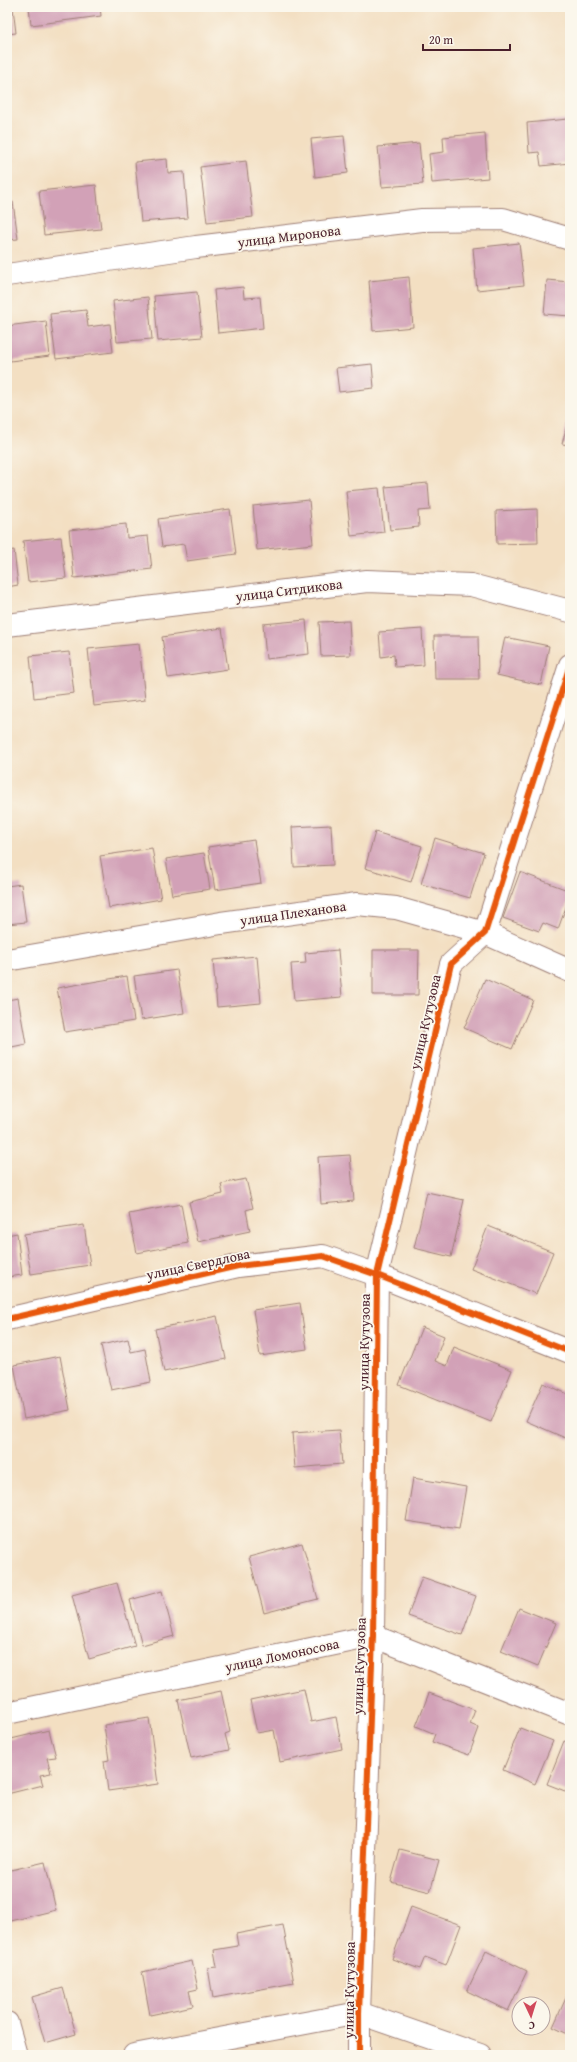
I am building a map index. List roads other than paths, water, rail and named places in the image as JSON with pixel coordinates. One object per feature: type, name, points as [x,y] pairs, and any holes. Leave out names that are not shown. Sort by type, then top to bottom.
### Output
[{"type":"street","name":"улица Миронова","points":[[7,275],[196,247],[422,220],[503,220],[570,239]]},
{"type":"street","name":"улица Ситдикова","points":[[7,625],[367,581],[471,585],[570,611]]},
{"type":"street","points":[[485,933],[570,665]]},
{"type":"street","name":"улица Плеханова","points":[[7,960],[228,922],[357,904],[396,908],[485,933],[570,971]]},
{"type":"street","name":"улица Кутузова","points":[[359,2055],[359,2012],[373,1636],[377,1275],[451,964],[485,933]]},
{"type":"street","name":"улица Свердлова","points":[[7,1319],[238,1266],[323,1256],[377,1275],[570,1352]]},
{"type":"street","points":[[373,1636],[570,1714]]},
{"type":"street","name":"улица Ломоносова","points":[[7,1713],[373,1636]]},
{"type":"street","points":[[134,2055],[359,2012],[480,2055]]},
{"type":"street","points":[[7,2023],[16,2055]]}]
